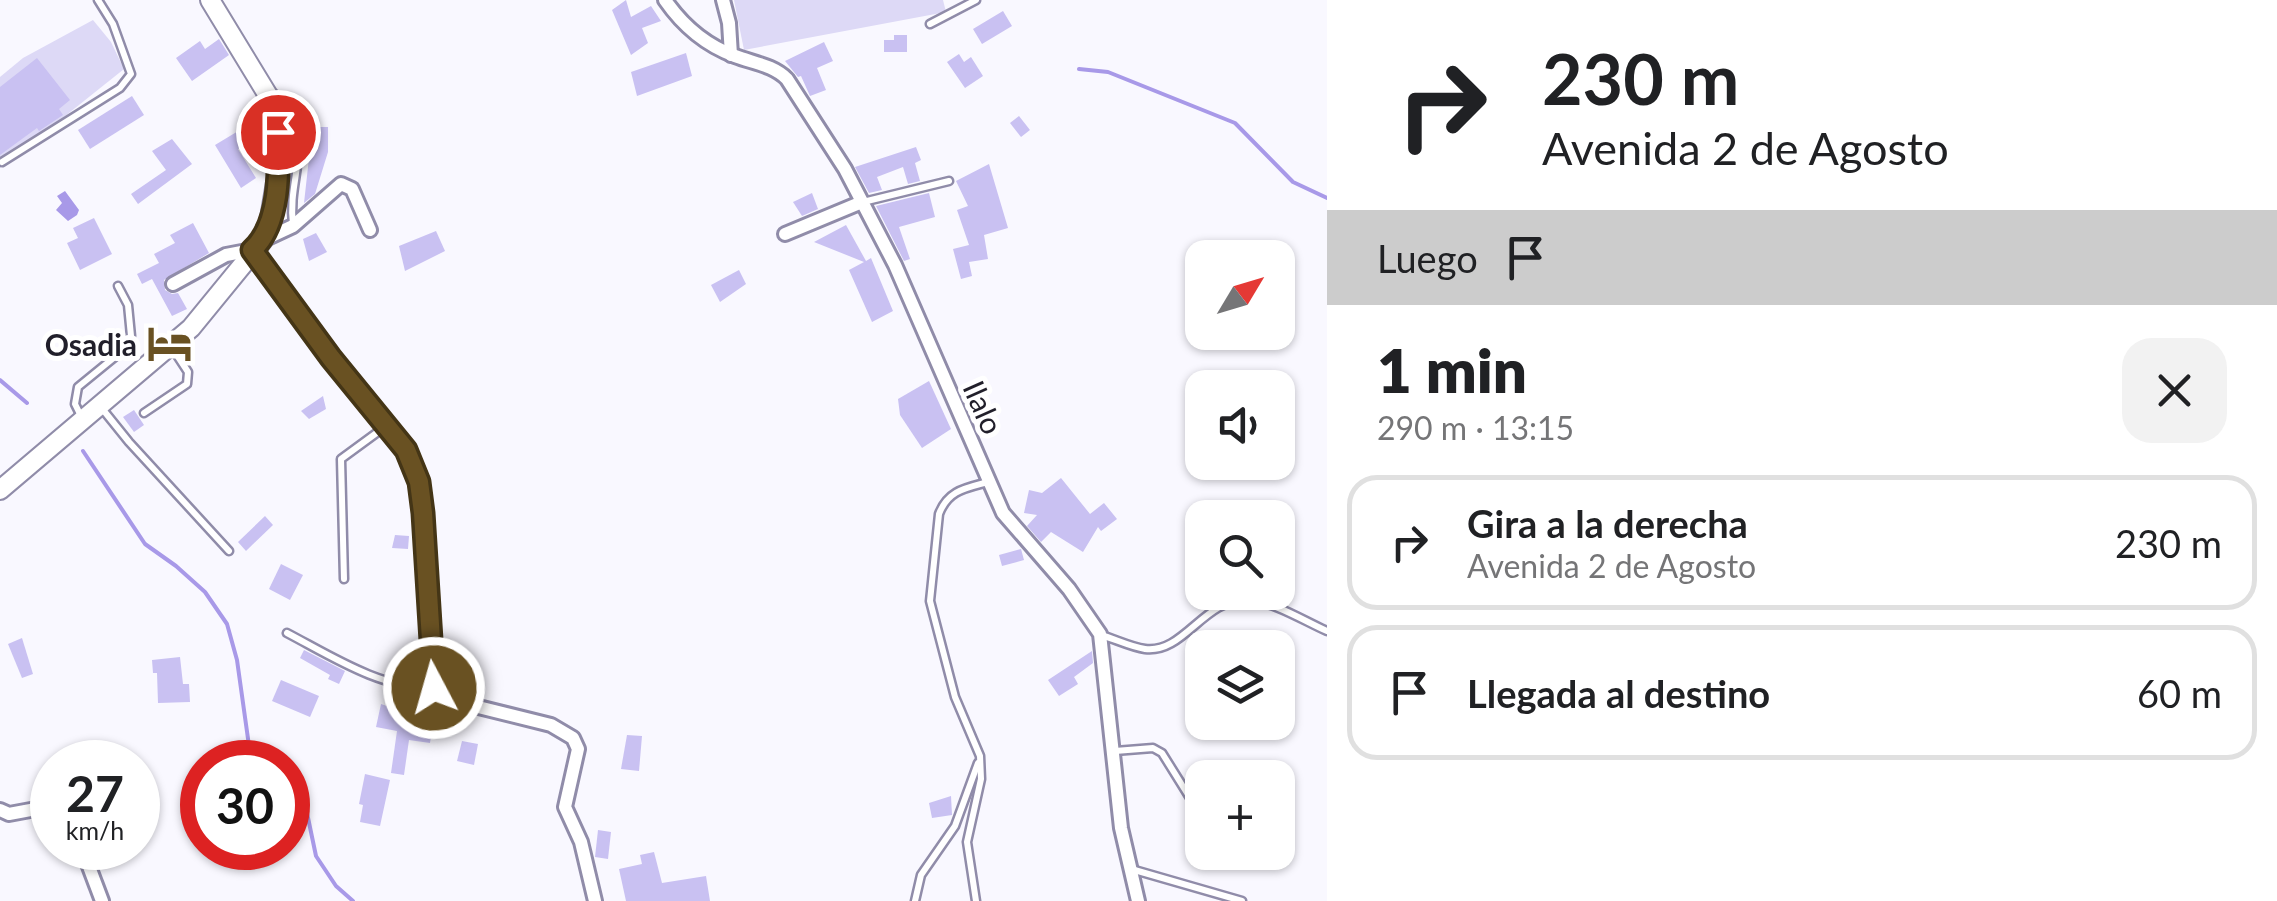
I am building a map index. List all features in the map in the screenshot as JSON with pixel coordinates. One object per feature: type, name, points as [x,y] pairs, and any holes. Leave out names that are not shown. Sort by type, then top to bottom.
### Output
[{"type":"main road","points":[[0,490],[191,328],[258,245],[270,218],[279,165],[278,132],[268,96],[210,0]]},
{"type":"street","name":"Ilalo","points":[[665,0],[705,43],[775,69],[787,79],[845,169],[895,265],[1004,512],[1070,589],[1100,634],[1122,828],[1138,901]]},
{"type":"street","points":[[722,0],[730,55]]},
{"type":"street","points":[[174,284],[226,255],[258,245],[293,226],[342,184],[346,184],[370,230]]},
{"type":"street","points":[[784,234],[862,202]]},
{"type":"street","points":[[258,245],[331,358],[406,450],[419,482],[434,688],[446,699],[551,726],[573,738],[578,749],[565,807],[581,842],[595,901]]},
{"type":"street","points":[[0,810],[10,814],[30,810]]},
{"type":"street","points":[[90,870],[102,901]]},
{"type":"lane","points":[[2,162],[120,88],[131,74],[113,24],[98,0]]},
{"type":"lane","points":[[930,24],[976,0]]},
{"type":"lane","points":[[268,96],[283,98],[298,128],[300,159],[291,206],[293,226]]},
{"type":"lane","points":[[862,202],[949,180]]},
{"type":"lane","points":[[82,419],[75,404],[78,387],[116,356],[131,336],[128,305],[118,286]]},
{"type":"lane","points":[[144,413],[187,384],[188,372],[170,345]]},
{"type":"lane","points":[[100,405],[229,551]]},
{"type":"lane","points":[[344,579],[341,459],[387,425]]},
{"type":"lane","points":[[976,901],[967,842],[981,778],[980,756],[955,696],[930,600],[939,514],[944,501],[957,490],[990,482]]},
{"type":"lane","points":[[1100,634],[1145,649],[1161,649],[1175,642],[1212,609],[1250,600],[1327,632]]},
{"type":"lane","points":[[286,633],[390,681],[434,688]]},
{"type":"lane","points":[[1114,752],[1152,748],[1162,753],[1185,787]]},
{"type":"lane","points":[[915,901],[921,875],[955,826],[980,756]]},
{"type":"lane","points":[[1130,868],[1242,901]]},
{"type":"shaded area","points":[[734,0],[943,0],[946,12],[744,50]]},
{"type":"shaded area","points":[[93,20],[111,42],[124,69],[0,168],[0,77],[23,58]]},
{"type":"shaded area","points":[[65,191],[79,210],[68,221],[56,210],[62,203],[57,196]]},
{"type":"building","points":[[626,0],[631,17],[651,6],[661,21],[642,28],[648,43],[631,55],[612,10]]},
{"type":"building","points":[[1003,11],[1012,26],[982,44],[973,29]]},
{"type":"building","points":[[894,35],[907,35],[907,52],[884,52],[884,40],[894,40]]},
{"type":"building","points":[[219,39],[229,55],[192,81],[176,58],[200,41],[205,49]]},
{"type":"building","points":[[824,42],[833,61],[817,68],[826,90],[810,96],[801,76],[785,61]]},
{"type":"building","points":[[686,53],[692,76],[637,96],[631,72]]},
{"type":"building","points":[[959,54],[964,62],[971,57],[983,76],[965,88],[947,62]]},
{"type":"building","points":[[37,58],[70,100],[59,109],[63,115],[0,155],[0,87]]},
{"type":"building","points":[[132,96],[144,115],[90,149],[78,130]]},
{"type":"building","points":[[1019,116],[1030,130],[1021,137],[1010,123]]},
{"type":"building","points":[[258,119],[265,133],[238,149],[256,178],[241,188],[215,145]]},
{"type":"building","points":[[312,127],[328,127],[328,152],[315,194],[304,203],[312,158]]},
{"type":"building","points":[[172,139],[192,164],[138,204],[131,194],[166,170],[152,151]]},
{"type":"building","points":[[916,147],[921,160],[915,163],[920,181],[908,184],[903,167],[877,177],[882,190],[869,193],[855,167]]},
{"type":"building","points":[[989,164],[1008,228],[984,235],[988,259],[969,262],[972,276],[961,279],[953,249],[969,245],[957,210],[968,206],[956,181]]},
{"type":"building","points":[[812,193],[818,209],[802,216],[793,202]]},
{"type":"building","points":[[929,193],[935,217],[899,227],[910,259],[904,261],[876,206]]},
{"type":"building","points":[[94,218],[112,254],[80,270],[67,243],[78,238],[73,228]]},
{"type":"building","points":[[193,223],[209,253],[164,280],[165,290],[178,293],[187,309],[172,316],[152,279],[142,284],[137,274],[159,263],[154,254],[175,243],[170,235]]},
{"type":"building","points":[[846,225],[866,261],[871,258],[893,311],[872,322],[849,270],[864,262],[814,242]]},
{"type":"building","points":[[436,231],[445,251],[405,271],[399,246]]},
{"type":"building","points":[[316,233],[327,252],[309,261],[303,239]]},
{"type":"building","points":[[739,270],[746,284],[720,302],[711,285]]},
{"type":"building","points":[[929,381],[951,429],[922,448],[900,415],[898,399]]},
{"type":"building","points":[[323,396],[326,409],[309,419],[301,411]]},
{"type":"building","points":[[134,410],[144,425],[134,432],[123,417]]},
{"type":"building","points":[[1061,478],[1090,514],[1104,503],[1117,519],[1101,531],[1098,527],[1083,552],[1051,532],[1041,542],[1027,526],[1037,515],[1024,513],[1029,490],[1042,493]]},
{"type":"building","points":[[265,516],[273,525],[246,551],[238,542]]},
{"type":"building","points":[[395,535],[409,536],[408,549],[392,548]]},
{"type":"building","points":[[1021,549],[1024,560],[1002,566],[999,555]]},
{"type":"building","points":[[281,564],[303,575],[290,600],[269,589]]},
{"type":"building","points":[[22,638],[33,674],[22,678],[8,644]]},
{"type":"building","points":[[304,650],[345,671],[339,684],[300,658]]},
{"type":"building","points":[[1092,651],[1093,663],[1074,677],[1078,684],[1059,696],[1048,680]]},
{"type":"building","points":[[180,657],[190,702],[158,703],[157,673],[153,673],[152,660]]},
{"type":"building","points":[[281,680],[319,696],[310,717],[272,701]]},
{"type":"building","points":[[381,704],[422,718],[423,710],[435,712],[430,743],[409,740],[404,775],[391,773],[397,731],[376,727]]},
{"type":"building","points":[[627,735],[642,736],[639,771],[621,769]]},
{"type":"building","points":[[462,741],[478,744],[474,765],[457,761]]},
{"type":"building","points":[[365,774],[390,780],[380,826],[360,822]]},
{"type":"building","points":[[951,796],[952,815],[932,818],[929,803]]},
{"type":"building","points":[[598,830],[611,832],[608,859],[595,857]]},
{"type":"building","points":[[654,852],[662,883],[706,876],[710,901],[626,901],[619,869],[642,864],[640,855]]},
{"type":"waterway","points":[[1079,69],[1108,72],[1235,123],[1293,182],[1327,198]]},
{"type":"waterway","points":[[0,380],[27,403]]},
{"type":"waterway","points":[[83,451],[145,544],[205,592],[227,624],[237,660],[248,740]]},
{"type":"waterway","points":[[310,827],[316,856],[336,886],[353,901]]},
{"type":"place","name":"Osadia","points":[[170,344]]},
{"type":"route","points":[[278,132],[279,165],[270,218],[263,240],[252,250],[269,268],[331,358],[406,450],[419,482],[423,513],[434,688]]}]
